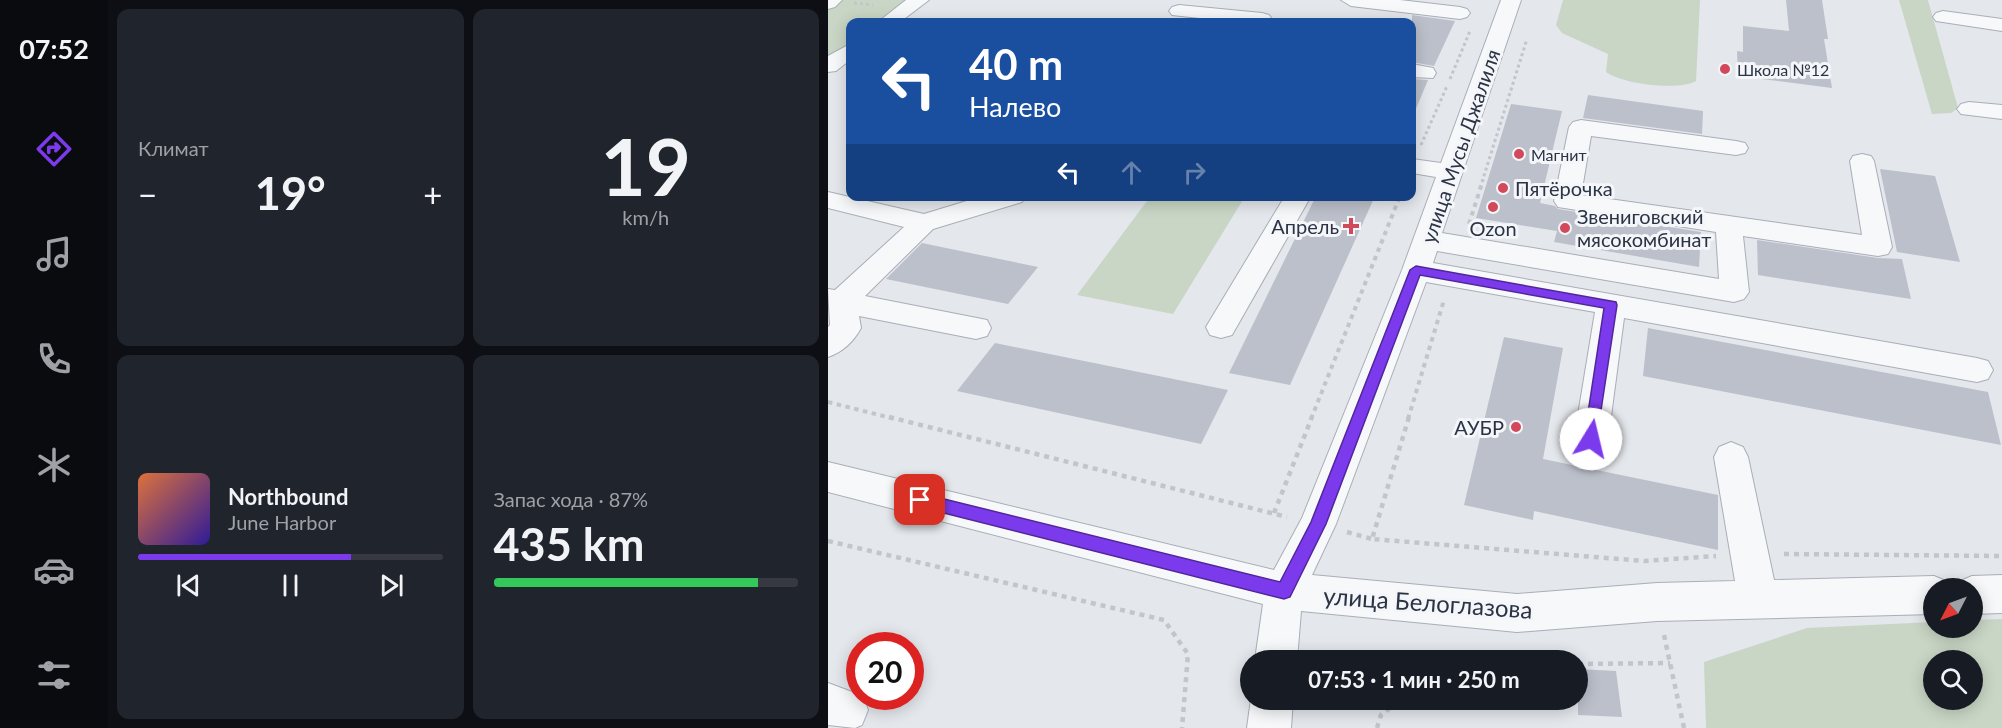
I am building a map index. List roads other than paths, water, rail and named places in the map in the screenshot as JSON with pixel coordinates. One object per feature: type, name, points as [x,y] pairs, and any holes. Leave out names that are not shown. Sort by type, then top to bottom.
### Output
[{"type":"street","points":[[828,3],[832,0]]},
{"type":"street","points":[[894,18],[919,0]]},
{"type":"street","points":[[1351,0],[1460,14]]},
{"type":"street","name":"улица Мусы Джалиля","points":[[1284,591],[1318,524],[1428,240],[1511,0]]},
{"type":"street","points":[[1179,10],[1245,18]]},
{"type":"street","points":[[1943,16],[2002,25]]},
{"type":"street","points":[[828,66],[846,53]]},
{"type":"street","points":[[1969,109],[2002,112]]},
{"type":"street","points":[[1736,148],[1581,127],[1567,201],[1878,247],[1862,161]]},
{"type":"street","points":[[1416,167],[1451,172]]},
{"type":"street","points":[[828,200],[924,224]]},
{"type":"street","points":[[834,301],[924,224],[997,201]]},
{"type":"street","points":[[1221,327],[1295,201]]},
{"type":"street","points":[[1428,240],[1734,292],[1729,225]]},
{"type":"street","points":[[1416,270],[1977,370]]},
{"type":"street","points":[[834,301],[976,328]]},
{"type":"street","points":[[828,345],[846,328],[834,301]]},
{"type":"street","points":[[1591,439],[1611,305]]},
{"type":"street","points":[[1731,457],[1758,598]]},
{"type":"street","name":"улица Белоглазова","points":[[828,477],[1284,591],[1517,613],[1657,602],[1923,595]]},
{"type":"street","points":[[1277,650],[1284,591]]},
{"type":"street","points":[[1983,595],[2002,594]]},
{"type":"street","points":[[1269,728],[1271,710]]},
{"type":"place","name":"Школа №12","points":[[1725,69]]},
{"type":"place","name":"Магнит","points":[[1519,154]]},
{"type":"place","name":"Пятёрочка","points":[[1503,188]]},
{"type":"place","name":"Ozon","points":[[1493,207]]},
{"type":"place","name":"Апрель","points":[[1351,226]]},
{"type":"place","name":"Звениговский мясокомбинат","points":[[1565,228]]},
{"type":"place","name":"АУБР","points":[[1516,427]]}]
